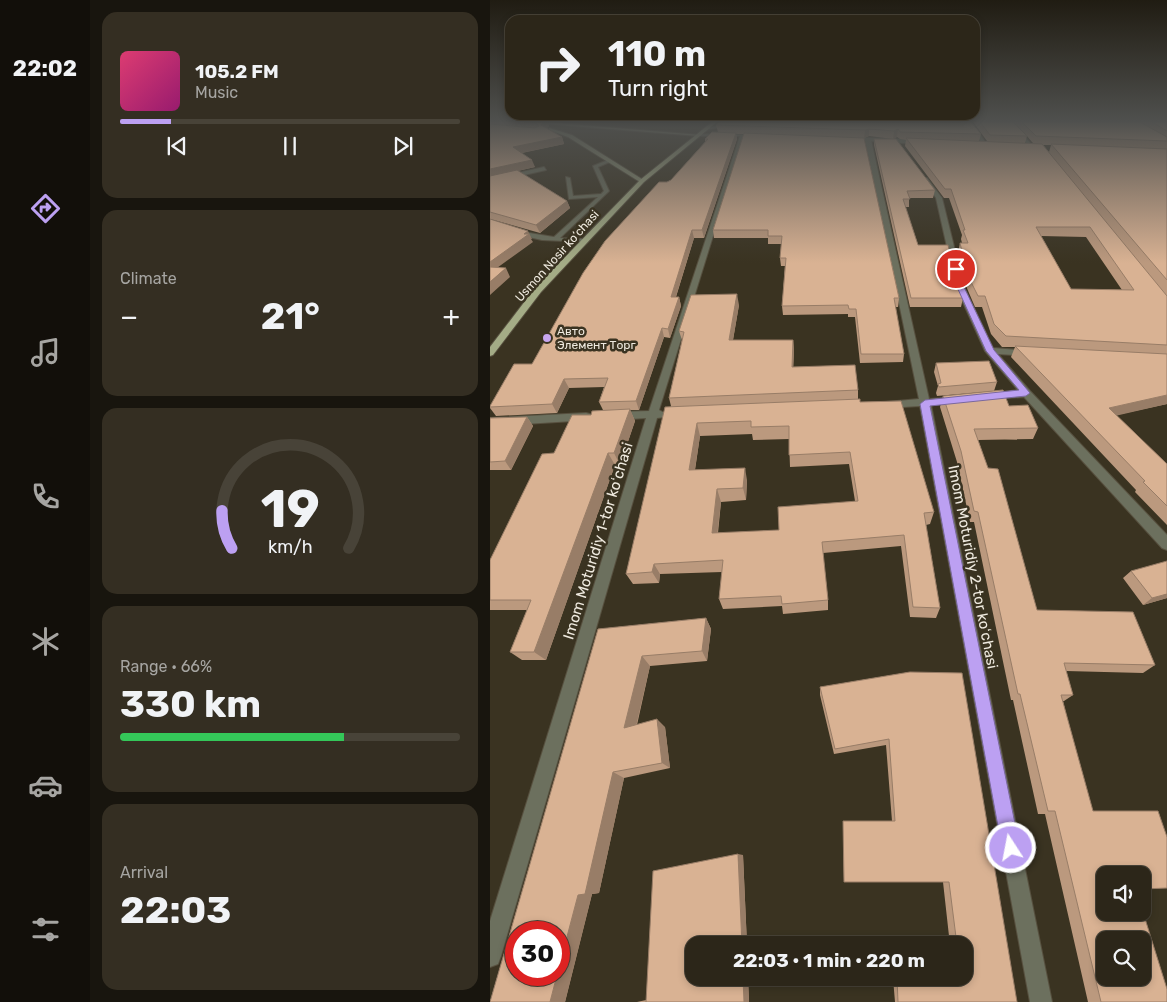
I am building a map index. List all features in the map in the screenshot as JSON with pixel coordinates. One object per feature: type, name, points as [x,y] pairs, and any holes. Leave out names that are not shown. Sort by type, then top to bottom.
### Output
[{"type":"main road","points":[[622,169],[642,181]]},
{"type":"main road","name":"Usmon Nosir ko‘chasi","points":[[490,353],[538,290],[642,181],[657,169]]},
{"type":"street","points":[[490,181],[544,169]]},
{"type":"street","name":"Imom Moturidiy 1-tor koʻchasi","points":[[490,956],[728,169]]},
{"type":"street","name":"Imom Moturidiy 2-tor koʻchasi","points":[[874,169],[925,404],[1041,1002]]},
{"type":"street","points":[[918,170],[939,198],[960,287],[990,351],[1026,393],[1167,544]]},
{"type":"street","points":[[990,351],[1040,353]]},
{"type":"street","points":[[877,405],[925,404],[1026,393]]},
{"type":"street","points":[[490,422],[673,413]]},
{"type":"lane","points":[[555,239],[608,189],[597,169]]},
{"type":"lane","points":[[568,178],[571,198],[603,195]]},
{"type":"lane","points":[[506,229],[555,239],[585,240]]},
{"type":"building","points":[[681,169],[723,169],[702,230],[692,230],[671,297],[679,297],[668,329],[662,328],[636,401],[599,402],[608,378],[564,379],[552,404],[490,407],[514,364],[532,364],[583,273],[605,241],[659,182],[671,180]]},
{"type":"building","points":[[733,169],[871,169],[899,298],[894,298],[904,354],[861,354],[856,309],[849,309],[848,305],[782,306],[786,258],[780,258],[782,236],[768,236],[768,230],[713,230]]},
{"type":"building","points":[[881,169],[919,169],[935,190],[907,191],[910,199],[903,199],[918,245],[948,245],[956,279],[963,298],[911,298]]},
{"type":"building","points":[[930,169],[1062,169],[1167,296],[1167,345],[1006,336],[994,324],[985,296],[978,296],[968,276],[960,243],[968,243],[951,189],[945,189]],"holes":[[[1036,227],[1090,227],[1134,290],[1071,289]]]},
{"type":"building","points":[[1072,169],[1167,169],[1167,280]]},
{"type":"building","points":[[517,170],[567,201],[536,225],[490,212],[490,176]]},
{"type":"building","points":[[490,219],[528,231],[524,234],[529,234],[490,262]]},
{"type":"building","points":[[490,267],[506,268],[490,282]]},
{"type":"building","points":[[737,294],[729,340],[793,340],[792,367],[855,365],[858,390],[669,398],[684,332],[679,331],[691,295]]},
{"type":"building","points":[[1015,346],[1167,354],[1167,395],[1109,408],[1167,464],[1167,506],[1143,482],[1145,481]]},
{"type":"building","points":[[989,361],[997,382],[939,387],[938,384],[941,383],[936,363]]},
{"type":"building","points":[[1003,390],[1009,406],[1028,405],[1038,428],[974,429],[988,468],[998,469],[1037,610],[1133,612],[1155,665],[1064,663],[1073,695],[1061,695],[1093,811],[1158,811],[1167,837],[1167,888],[1151,889],[1151,866],[1096,866],[1096,921],[1146,921],[1149,931],[1096,931],[1096,981],[1055,811],[1048,811],[1020,694],[1018,694],[978,512],[974,511],[961,451],[943,396]]},
{"type":"building","points":[[860,399],[860,402],[901,401],[934,512],[924,513],[940,608],[913,607],[904,535],[822,542],[828,600],[782,604],[781,596],[719,599],[723,560],[654,564],[652,572],[626,574],[665,407]],"holes":[[[751,421],[751,427],[789,426],[789,455],[850,452],[858,501],[778,507],[779,530],[712,533],[717,489],[743,488],[745,468],[689,470],[697,423]]]},
{"type":"building","points":[[630,409],[614,453],[608,453],[534,652],[510,652],[531,600],[490,600],[490,560],[542,454],[554,453],[572,415],[591,415],[592,411]]},
{"type":"building","points":[[527,417],[505,461],[490,462],[490,418]]},
{"type":"building","points":[[1167,561],[1167,594],[1152,598],[1131,571]]},
{"type":"building","points":[[706,618],[702,651],[642,656],[624,728],[657,719],[662,763],[613,772],[585,894],[578,895],[570,925],[570,921],[513,921],[598,629]]},
{"type":"building","points":[[910,672],[962,673],[1017,1002],[898,1002],[897,986],[973,986],[973,936],[956,936],[949,882],[844,882],[843,821],[895,821],[889,739],[835,749],[820,687]]},
{"type":"building","points":[[738,854],[742,936],[685,936],[685,986],[743,986],[744,1002],[646,1002],[653,871]]},
{"type":"building","points":[[1151,938],[1167,989],[1167,1002],[1101,1002],[1097,986],[1151,986]]},
{"type":"building","points":[[505,950],[505,986],[554,986],[550,1002],[490,1002]]},
{"type":"place","name":"Авто Элемент Торг","points":[[547,338]]},
{"type":"route","points":[[956,269],[960,287],[990,351],[1026,393],[925,404],[1011,848]]}]
